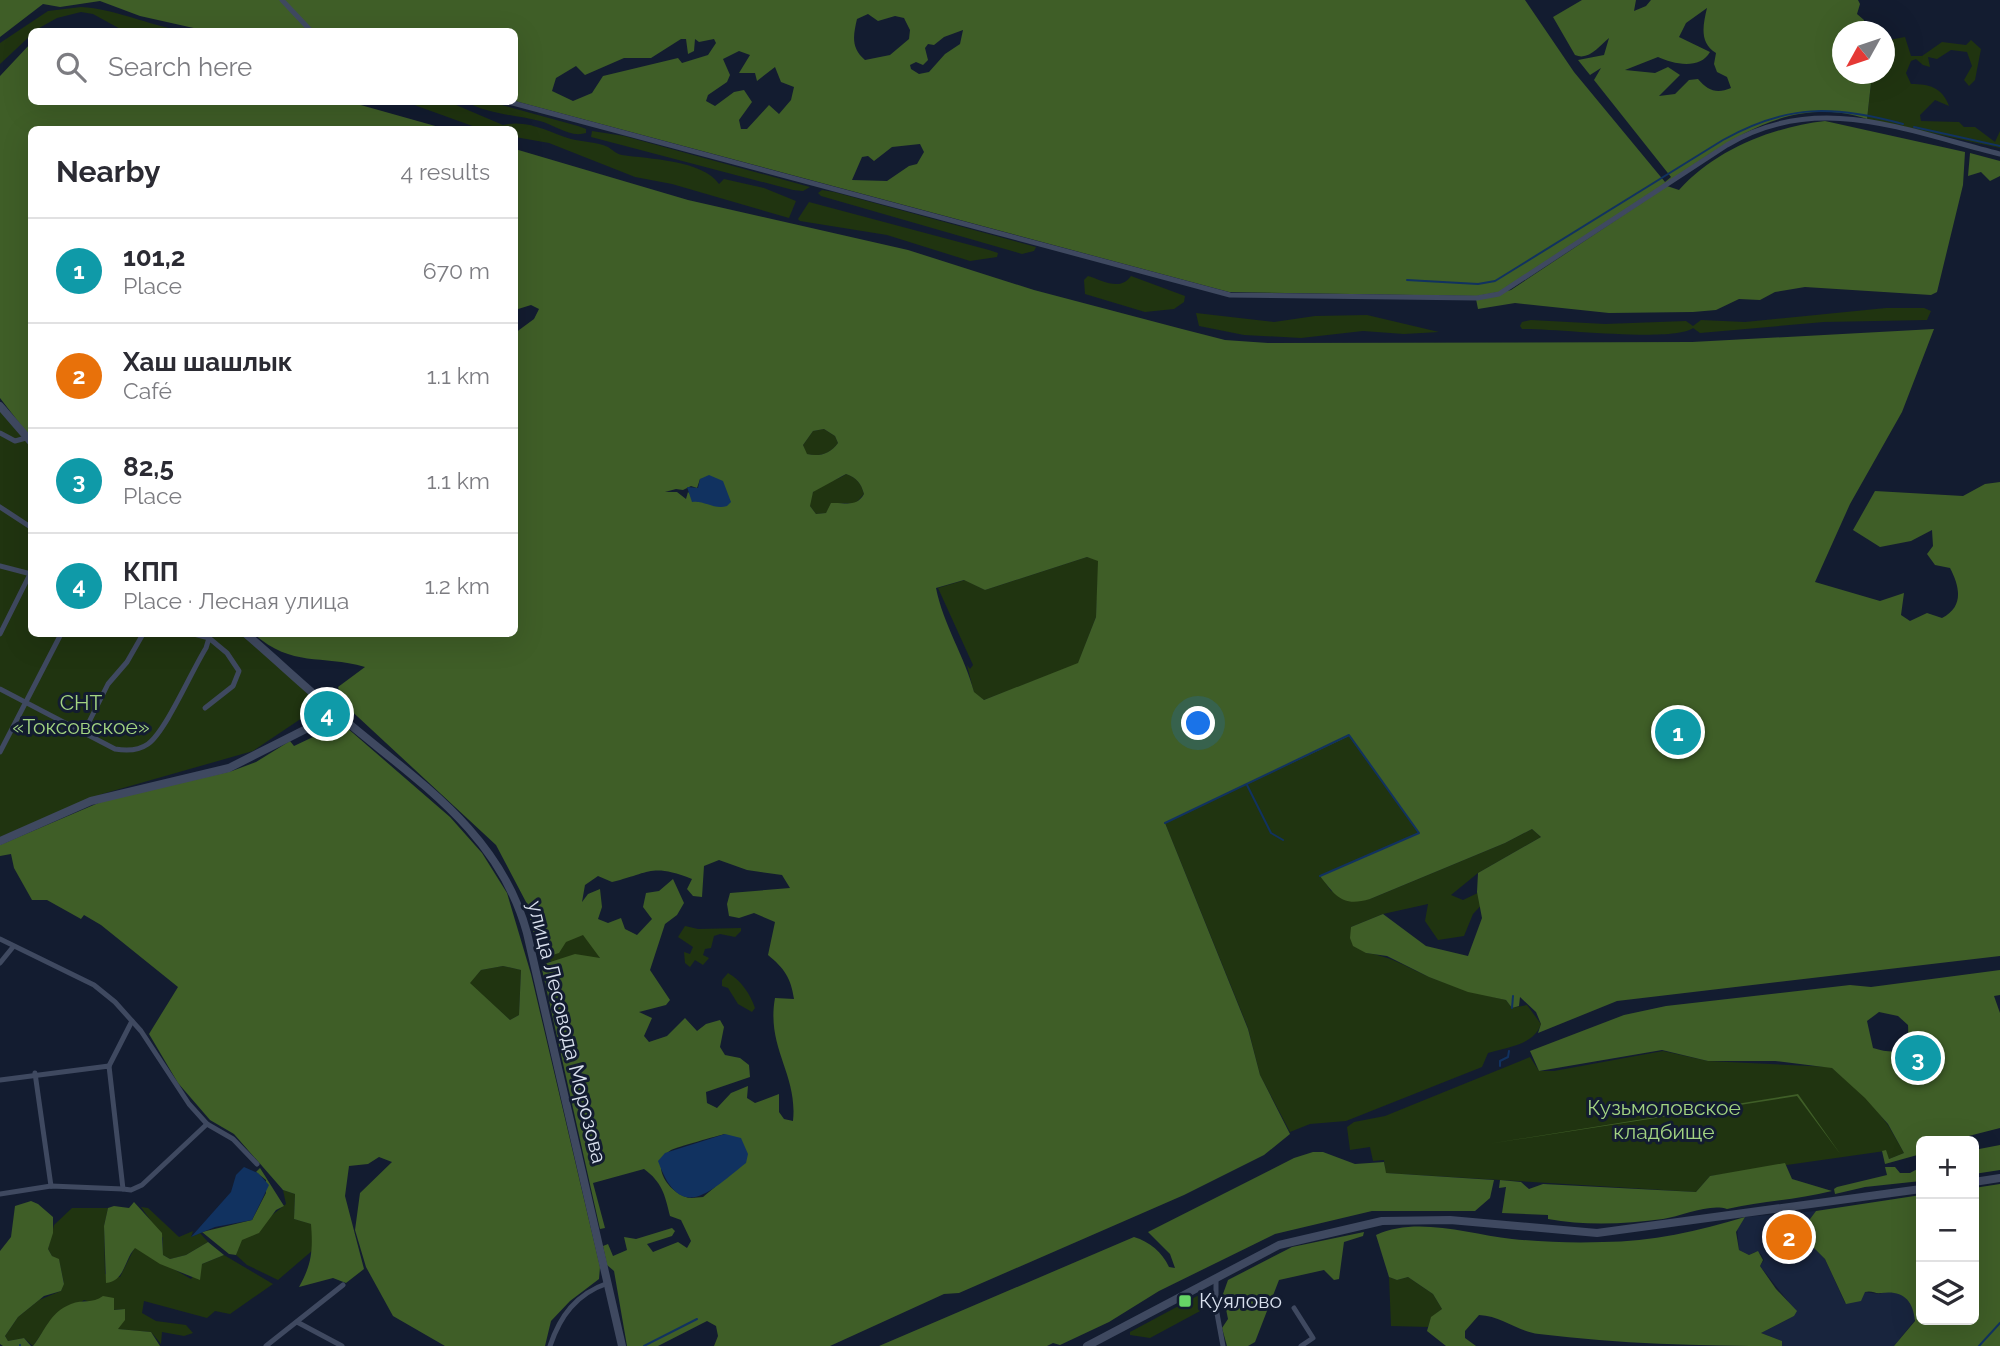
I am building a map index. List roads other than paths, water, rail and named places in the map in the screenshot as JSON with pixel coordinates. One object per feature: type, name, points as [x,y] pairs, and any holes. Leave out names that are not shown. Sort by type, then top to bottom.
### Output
[{"type":"street","points":[[282,0],[308,28]]},
{"type":"street","points":[[518,104],[1242,296],[1477,298],[1499,295],[1749,132],[1794,119],[1825,116],[1861,120],[2000,154]]},
{"type":"street","points":[[0,405],[28,439]]},
{"type":"street","points":[[0,433],[15,441],[28,440]]},
{"type":"street","points":[[0,507],[28,525]]},
{"type":"street","points":[[0,566],[28,573]]},
{"type":"street","points":[[1,629],[28,580]]},
{"type":"street","points":[[0,752],[59,637]]},
{"type":"street","points":[[83,732],[108,684],[127,662],[141,637]]},
{"type":"street","points":[[205,637],[227,653],[239,671],[233,686],[205,708]]},
{"type":"street","name":"улица Лесовода Морозова","points":[[249,637],[402,767],[485,845],[519,902],[622,1346]]},
{"type":"street","points":[[0,688],[115,749],[127,751],[149,743],[209,638]]},
{"type":"street","points":[[0,841],[91,801],[229,768],[310,727],[345,721]]},
{"type":"street","points":[[0,939],[94,985],[132,1021],[166,1072],[207,1124],[233,1139],[257,1164]]},
{"type":"street","points":[[0,964],[13,947]]},
{"type":"street","points":[[123,1189],[109,1066],[132,1021]]},
{"type":"street","points":[[0,1080],[35,1073],[109,1066]]},
{"type":"street","points":[[35,1073],[51,1186]]},
{"type":"street","points":[[0,1194],[51,1186],[131,1190],[142,1185],[207,1124]]},
{"type":"street","points":[[1979,1181],[2000,1178]]},
{"type":"street","points":[[1087,1346],[1279,1245],[1382,1221],[1450,1220],[1556,1232],[1609,1233],[1916,1190]]},
{"type":"street","points":[[1216,1279],[1216,1308],[1223,1346]]},
{"type":"street","points":[[550,1346],[558,1321],[565,1312],[592,1290],[608,1283]]},
{"type":"street","points":[[266,1346],[343,1285]]},
{"type":"street","points":[[1294,1308],[1313,1338],[1301,1346]]},
{"type":"street","points":[[296,1322],[342,1346]]},
{"type":"water","points":[[709,475],[723,481],[731,502],[727,506],[692,502],[687,487],[698,488],[700,479]]},
{"type":"water","points":[[725,1134],[741,1138],[748,1154],[746,1163],[708,1192],[686,1197],[676,1192],[667,1181],[658,1161],[665,1153]]},
{"type":"water","points":[[244,1167],[258,1173],[269,1185],[252,1220],[215,1227],[191,1237],[231,1192],[236,1175]]},
{"type":"waterway","points":[[1407,280],[1478,284],[1495,281],[1723,140],[1769,120],[1790,114],[1832,111],[1903,124]]},
{"type":"waterway","points":[[1914,127],[2000,146]]},
{"type":"waterway","points":[[1165,823],[1349,735],[1419,833],[1320,876]]},
{"type":"waterway","points":[[1247,785],[1271,833],[1283,840]]},
{"type":"waterway","points":[[1512,1008],[1513,996]]},
{"type":"waterway","points":[[1500,1066],[1500,1061],[1508,1057],[1509,1051]]},
{"type":"waterway","points":[[644,1346],[697,1319]]},
{"type":"waterway","points":[[1979,1346],[2000,1323]]},
{"type":"place","name":"КПП","points":[[327,714]]},
{"type":"place","name":"101,2","points":[[1678,732]]},
{"type":"place","name":"82,5","points":[[1918,1058]]},
{"type":"place","name":"Хаш шашлык","points":[[1789,1237]]},
{"type":"place","name":"Куялово","points":[[1185,1301]]},
{"type":"park label","name":"СНТ «Токсовское»","points":[[81,715]]},
{"type":"park label","name":"Кузьмоловское кладбище","points":[[1664,1120]]}]
